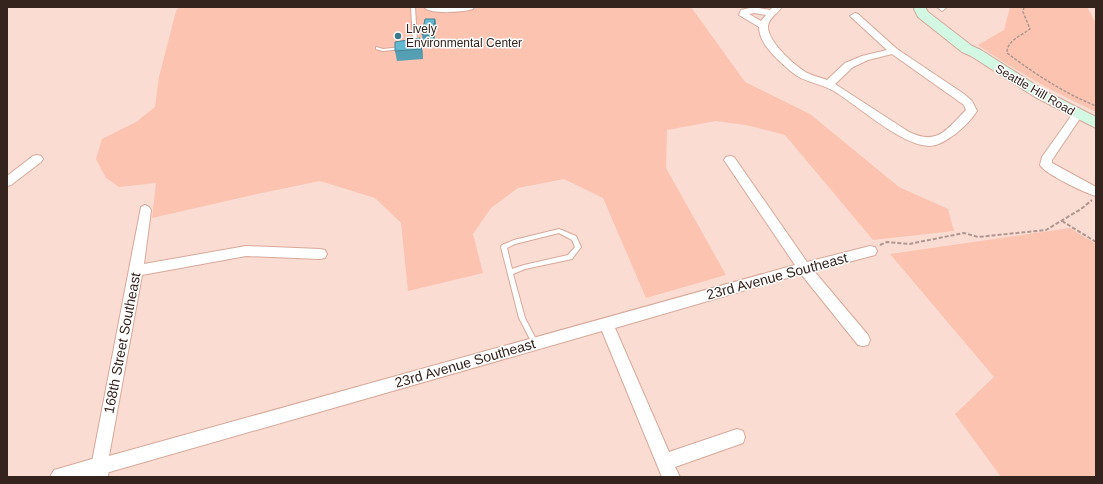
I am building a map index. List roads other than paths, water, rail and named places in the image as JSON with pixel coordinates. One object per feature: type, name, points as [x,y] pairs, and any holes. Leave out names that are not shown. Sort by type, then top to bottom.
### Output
[{"type":"main road","name":"Seattle Hill Road","points":[[918,8],[922,14],[966,49],[976,53],[1013,78],[1096,123]]},
{"type":"street","points":[[429,7],[454,9],[469,7]]},
{"type":"street","points":[[764,26],[748,18],[744,15],[744,12],[754,10],[775,10]]},
{"type":"street","points":[[775,10],[765,20],[764,30],[768,41],[797,72],[828,84],[907,135],[919,140],[930,142],[941,139],[972,111],[968,103],[960,96],[894,51],[855,16]]},
{"type":"street","points":[[828,84],[849,65],[865,58],[894,51]]},
{"type":"street","points":[[1078,114],[1046,160],[1046,165],[1060,174],[1096,192]]},
{"type":"street","points":[[7,182],[37,159]]},
{"type":"street","points":[[730,160],[804,268],[863,340]]},
{"type":"street","name":"168th Street Southeast","points":[[98,472],[136,271],[145,210]]},
{"type":"street","points":[[136,271],[246,251],[320,254]]},
{"type":"street","name":"23rd Avenue Southeast","points":[[61,477],[98,472],[535,343],[804,268],[868,252]]},
{"type":"street","points":[[606,323],[668,470],[737,436]]},
{"type":"lane","points":[[378,48],[383,50],[404,48],[415,41],[413,7]]},
{"type":"lane","points":[[510,272],[524,267],[570,257],[578,248],[574,238],[559,231],[514,242],[504,246],[510,272],[522,318],[535,343]]},
{"type":"place","name":"Lively Environmental Center","points":[[398,36]]}]
